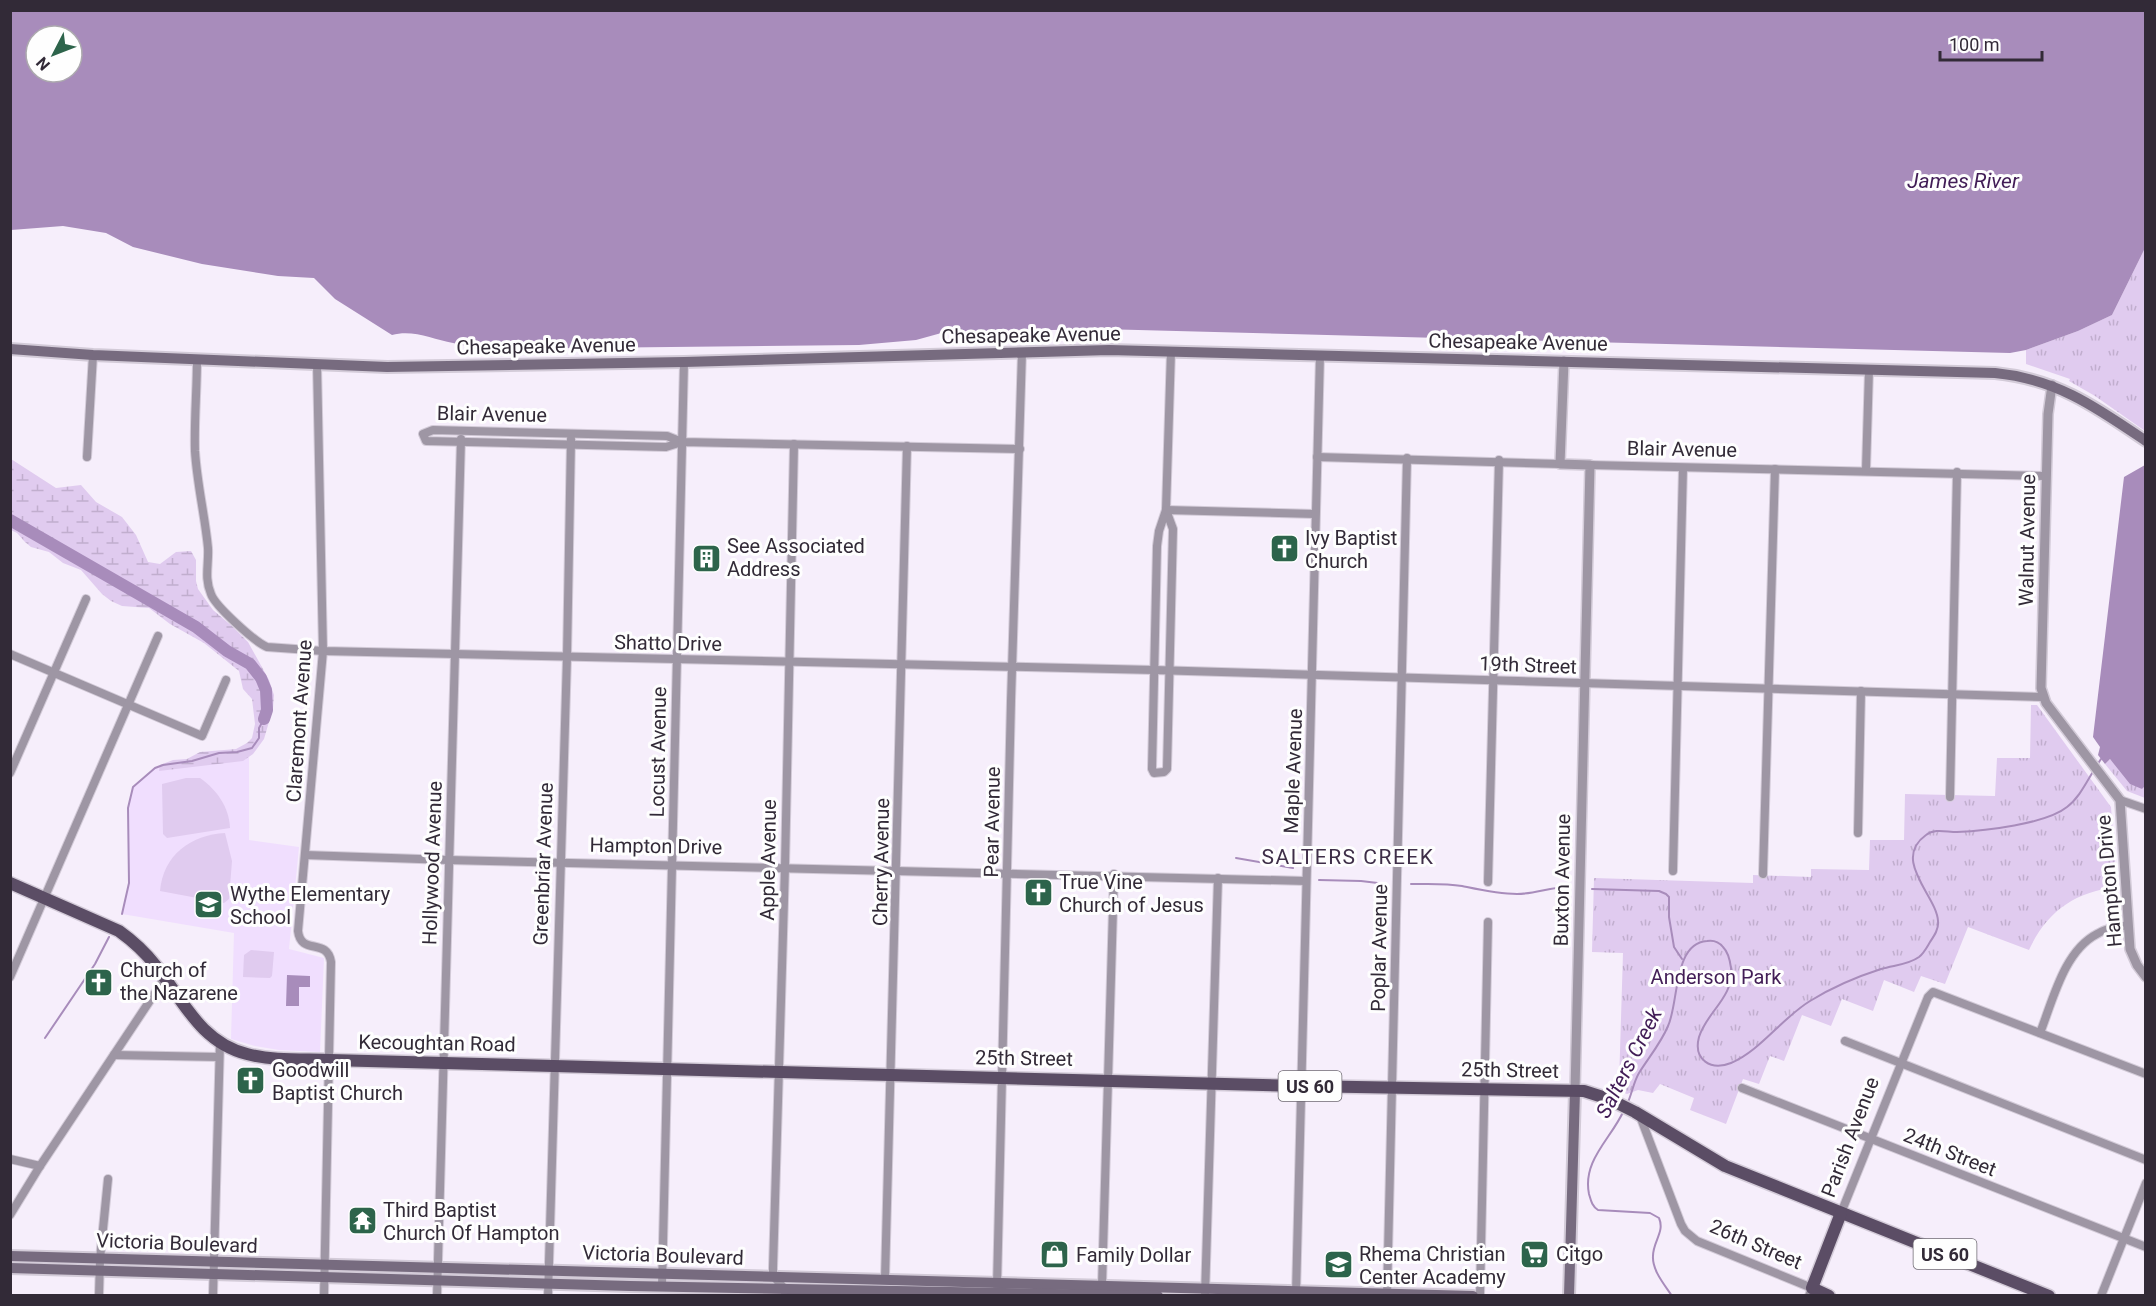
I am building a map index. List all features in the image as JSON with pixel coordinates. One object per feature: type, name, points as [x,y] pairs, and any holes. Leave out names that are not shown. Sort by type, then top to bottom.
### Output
[{"type":"main road","name":"Chesapeake Avenue","points":[[10,349],[93,355],[387,367],[684,362],[1109,350],[1995,373],[2015,375],[2052,385],[2089,402],[2145,441]]},
{"type":"main road","name":"Kecoughtan Road","points":[[10,883],[119,931],[146,954],[201,1028],[220,1042],[248,1055],[330,1060],[926,1075]]},
{"type":"main road","name":"25th Street","points":[[926,1075],[1592,1093],[1617,1102],[1725,1166],[2049,1296]]},
{"type":"main road","name":"Buxton Avenue","points":[[1569,1296],[1575,1091]]},
{"type":"main road","name":"Parish Avenue","points":[[1810,1292],[1841,1213]]},
{"type":"main road","name":"Victoria Boulevard","points":[[10,1256],[885,1279],[1018,1291],[1473,1296]]},
{"type":"main road","name":"Victoria Boulevard","points":[[10,1268],[549,1283],[630,1291],[662,1286],[707,1291],[862,1293],[939,1293],[997,1288]]},
{"type":"main road","name":"Victoria Boulevard","points":[[1098,1292],[1158,1296]]},
{"type":"main road","name":"26th Street","points":[[1810,1292],[1829,1296]]},
{"type":"street","points":[[1166,510],[1173,530],[1167,769],[1164,772],[1154,772],[1152,769],[1157,546],[1166,510],[1171,351]]},
{"type":"street","name":"Pear Avenue","points":[[997,1288],[1022,352]]},
{"type":"street","points":[[87,457],[93,355]]},
{"type":"street","name":"Maple Avenue","points":[[1296,1293],[1320,355]]},
{"type":"street","name":"Shatto Drive","points":[[197,359],[195,452],[208,548],[207,575],[211,594],[221,609],[263,645],[323,651],[902,664],[1012,669]]},
{"type":"street","points":[[1560,464],[1564,361]]},
{"type":"street","name":"Locust Avenue","points":[[662,1286],[684,362]]},
{"type":"street","name":"Claremont Avenue","points":[[317,364],[323,651],[298,935],[304,944],[324,949],[330,957],[330,1060]]},
{"type":"street","points":[[1866,470],[1869,370]]},
{"type":"street","name":"Walnut Avenue","points":[[2043,696],[2041,688],[2046,476],[2049,403],[2052,385]]},
{"type":"street","name":"Blair Avenue","points":[[682,442],[667,436],[571,433],[433,430],[423,434],[426,441],[460,442],[666,447],[682,442],[1020,449]]},
{"type":"street","name":"Hollywood Avenue","points":[[436,1296],[461,431]]},
{"type":"street","name":"Greenbriar Avenue","points":[[548,1296],[567,657],[571,433]]},
{"type":"street","name":"Apple Avenue","points":[[773,1276],[794,444]]},
{"type":"street","name":"Cherry Avenue","points":[[885,1279],[908,446]]},
{"type":"street","name":"Blair Avenue","points":[[1317,456],[1499,460],[1683,468],[1957,472],[2046,476]]},
{"type":"street","name":"Poplar Avenue","points":[[1387,1294],[1407,458]]},
{"type":"street","points":[[1488,882],[1499,460]]},
{"type":"street","name":"Buxton Avenue","points":[[1575,1091],[1590,465]]},
{"type":"street","points":[[1673,871],[1683,468]]},
{"type":"street","points":[[1763,874],[1775,469]]},
{"type":"street","points":[[1950,797],[1957,472]]},
{"type":"street","points":[[1166,510],[1315,514]]},
{"type":"street","points":[[1156,598],[1172,596]]},
{"type":"street","points":[[10,773],[86,599]]},
{"type":"street","points":[[10,977],[158,636]]},
{"type":"street","points":[[10,654],[202,736],[226,680]]},
{"type":"street","name":"19th Street","points":[[1012,669],[1154,670],[2043,696]]},
{"type":"street","points":[[1858,833],[1861,691]]},
{"type":"street","name":"Hampton Drive","points":[[2043,696],[2120,800],[2128,925],[2133,956],[2145,977]]},
{"type":"street","points":[[2120,800],[2145,809]]},
{"type":"street","name":"Hampton Drive","points":[[305,855],[1306,880]]},
{"type":"street","points":[[1098,1292],[1109,1080],[1114,874]]},
{"type":"street","points":[[1205,1292],[1218,878]]},
{"type":"street","points":[[1480,1296],[1488,922]]},
{"type":"street","points":[[2128,925],[2098,933],[2076,950],[2067,963],[2040,1033],[2145,1074]]},
{"type":"street","points":[[10,1215],[165,978]]},
{"type":"street","name":"Parish Avenue","points":[[1841,1213],[1900,1063],[1930,994],[1936,992],[2040,1033]]},
{"type":"street","points":[[1845,1041],[2145,1160]]},
{"type":"street","points":[[213,1296],[220,1042]]},
{"type":"street","points":[[114,1055],[219,1058]]},
{"type":"street","points":[[324,1296],[330,1060]]},
{"type":"street","name":"24th Street","points":[[1742,1088],[2145,1247]]},
{"type":"street","name":"26th Street","points":[[1637,1113],[1681,1224],[1690,1236],[1810,1292]]},
{"type":"street","points":[[10,1159],[40,1166]]},
{"type":"street","points":[[99,1296],[100,1258],[108,1179]]},
{"type":"street","points":[[2101,1296],[2145,1183]]},
{"type":"street","points":[[773,1276],[785,1292]]},
{"type":"shaded area","name":"Wythe Elementary School","points":[[249,749],[249,840],[299,847],[289,949],[324,958],[320,1052],[279,1050],[231,1039],[234,933],[122,914],[129,883],[128,808],[133,787],[155,768],[163,765]]},
{"type":"green space","points":[[2145,248],[2145,431],[2069,381],[2070,379],[2026,364],[2026,350],[2078,331],[2112,315]]},
{"type":"green space","points":[[11,459],[56,488],[81,485],[96,502],[122,517],[136,535],[148,562],[160,564],[176,552],[191,551],[196,560],[198,589],[213,610],[248,642],[269,680],[274,695],[273,708],[264,739],[253,754],[243,761],[159,771],[160,765],[173,760],[187,759],[200,752],[236,749],[252,738],[255,724],[252,699],[243,689],[239,671],[204,643],[170,624],[149,608],[122,606],[111,601],[81,570],[63,563],[49,552],[31,547],[11,530]]},
{"type":"green space","name":"Anderson Park","points":[[2031,705],[2037,705],[2111,807],[2117,887],[2088,893],[2064,906],[2044,924],[2029,950],[1968,927],[1945,984],[1921,976],[1914,992],[1884,980],[1873,1011],[1842,999],[1831,1026],[1802,1015],[1784,1061],[1770,1056],[1759,1084],[1743,1079],[1726,1124],[1690,1110],[1694,1098],[1660,1084],[1653,1093],[1638,1090],[1627,1094],[1617,1090],[1623,953],[1592,952],[1594,878],[1753,883],[1753,875],[1811,877],[1811,869],[1869,870],[1870,840],[1904,840],[1905,794],[1995,796],[1997,758],[2030,758]]},
{"type":"green space","points":[[2110,759],[2142,789],[2145,785],[2145,798],[2127,791],[2105,764]]},
{"type":"green space","points":[[186,778],[200,778],[212,788],[225,806],[230,828],[167,838],[163,834],[162,784]]},
{"type":"green space","points":[[225,833],[232,861],[229,899],[224,903],[160,891],[167,867],[181,849],[201,838]]},
{"type":"green space","points":[[251,950],[274,952],[270,978],[243,977],[244,955]]},
{"type":"water","name":"James River","points":[[11,10],[2145,11],[2145,248],[2112,315],[2078,331],[2026,350],[2010,353],[1100,329],[945,332],[916,340],[859,345],[491,349],[415,334],[392,335],[335,299],[314,278],[278,276],[202,264],[133,247],[106,233],[63,226],[11,230]]},
{"type":"water","points":[[2145,465],[2146,785],[2142,789],[2130,784],[2110,759],[2105,764],[2098,755],[2100,747],[2093,737],[2124,477]]},
{"type":"water","points":[[287,975],[310,976],[310,987],[299,987],[299,1006],[286,1006]]},
{"type":"waterway","points":[[10,520],[196,627],[227,651],[250,664],[261,678],[266,690],[267,710],[264,719]]},
{"type":"waterway","points":[[122,914],[129,883],[128,808],[133,787],[155,768],[163,765],[252,748],[259,738],[259,728],[264,719]]},
{"type":"waterway","name":"Salters Creek","points":[[2097,765],[2101,759]]},
{"type":"waterway","name":"Salters Creek","points":[[1628,1102],[1637,1076],[1668,1026],[1683,963],[1688,952],[1696,944],[1709,941],[1718,943],[1726,951],[1730,962],[1731,979],[1728,988],[1703,1028],[1698,1045],[1705,1062],[1717,1066],[1724,1065],[1752,1051],[1800,1008],[1818,996],[1862,976],[1910,962],[1922,954],[1935,935],[1938,924],[1936,911],[1914,867],[1913,855],[1916,845],[1926,835],[1937,831],[1957,832],[1998,828],[2045,818],[2067,807],[2082,790],[2094,770]]},
{"type":"waterway","points":[[1236,858],[1293,868]]},
{"type":"waterway","points":[[1319,880],[1386,884]]},
{"type":"waterway","points":[[1411,884],[1449,884],[1496,893],[1517,894],[1568,887]]},
{"type":"waterway","points":[[1592,889],[1659,891],[1666,894],[1669,897],[1669,917],[1674,947],[1682,959]]},
{"type":"waterway","points":[[45,1038],[95,964],[109,937]]},
{"type":"waterway","name":"Salters Creek","points":[[1624,1110],[1594,1160],[1588,1182],[1589,1194],[1593,1205],[1598,1210],[1650,1213],[1659,1218],[1661,1228],[1653,1261],[1659,1277],[1672,1296]]},
{"type":"place","name":"Ivy Baptist Church","points":[[1284,549]]},
{"type":"place","name":"See Associated Address","points":[[706,558]]},
{"type":"place","name":"True Vine Church of Jesus","points":[[1038,893]]},
{"type":"place","name":"Wythe Elementary School","points":[[209,905]]},
{"type":"place","name":"Church of the Nazarene","points":[[99,982]]},
{"type":"place","name":"Goodwill Baptist Church","points":[[251,1081]]},
{"type":"place","name":"Third Baptist Church Of Hampton","points":[[362,1221]]},
{"type":"place","name":"Citgo","points":[[1535,1254]]},
{"type":"place","name":"Family Dollar","points":[[1055,1255]]},
{"type":"place","name":"Rhema Christian Center Academy","points":[[1338,1265]]},
{"type":"district","name":"SALTERS CREEK","points":[[1348,857]]}]
